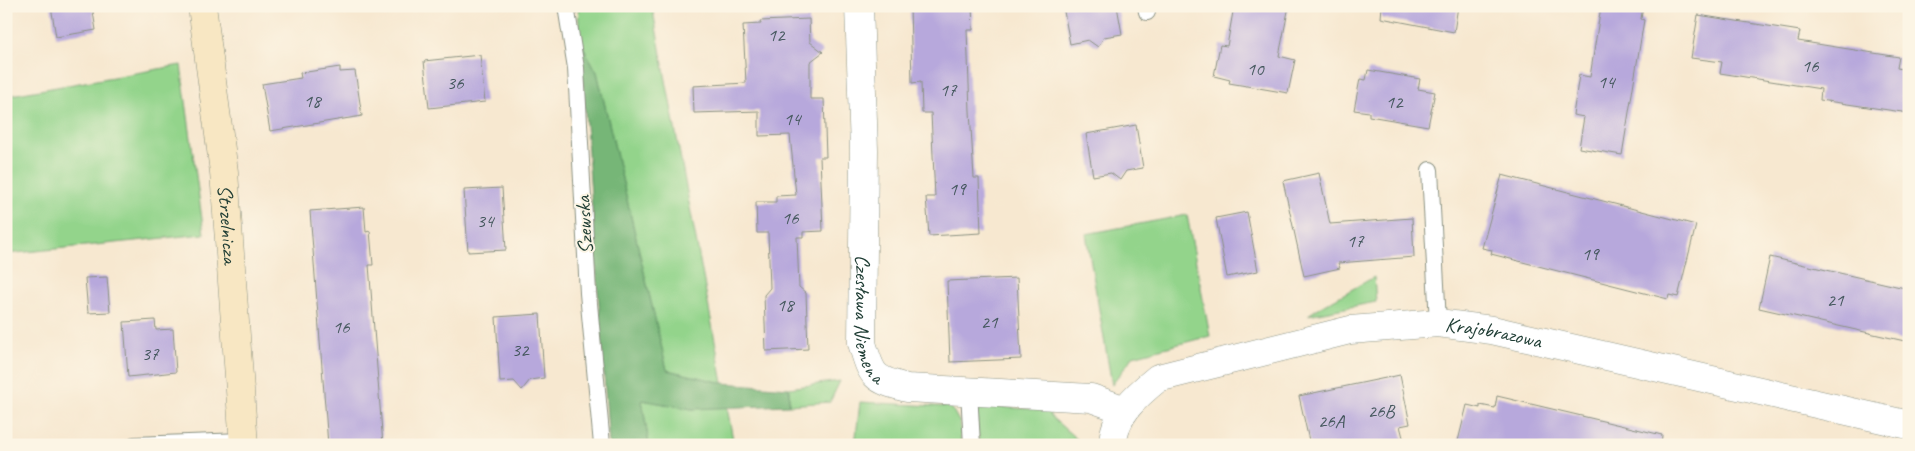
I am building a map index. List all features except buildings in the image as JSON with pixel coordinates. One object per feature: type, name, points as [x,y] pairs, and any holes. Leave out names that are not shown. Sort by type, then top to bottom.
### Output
[{"type":"street","name":"Strzelnicza","points":[[202,6],[224,172],[244,443]]},
{"type":"street","name":"Czesława Niemena","points":[[859,6],[864,150],[862,343],[870,370],[882,381],[907,388],[1091,398],[1124,410]]},
{"type":"street","name":"Krajobrazowa","points":[[1113,445],[1113,437],[1124,410],[1136,396],[1158,378],[1350,330],[1438,323],[1492,330],[1909,425]]},
{"type":"lane","name":"Szewska","points":[[566,6],[576,68],[588,293],[602,445]]},
{"type":"lane","points":[[1430,170],[1438,323]]},
{"type":"lane","points":[[969,391],[972,445]]},
{"type":"lane","points":[[134,445],[244,443]]},
{"type":"green space","points":[[578,6],[652,6],[723,383],[667,370],[597,72],[580,41]]},
{"type":"green space","points":[[580,41],[597,72],[667,370],[723,383],[789,388],[789,405],[692,409],[642,400],[649,445],[609,445]]},
{"type":"green space","points":[[181,65],[204,234],[6,254],[6,96]]},
{"type":"green space","points":[[1187,215],[1210,336],[1133,356],[1112,385],[1086,234]]},
{"type":"green space","points":[[1374,277],[1376,302],[1308,315],[1317,309]]},
{"type":"green space","points":[[840,381],[830,402],[789,405],[789,388]]},
{"type":"green space","points":[[642,400],[692,409],[727,407],[734,445],[649,445]]},
{"type":"green space","points":[[860,402],[951,407],[960,423],[961,445],[855,445]]},
{"type":"green space","points":[[976,406],[1050,410],[1050,416],[1079,441],[1080,445],[979,445]]}]
